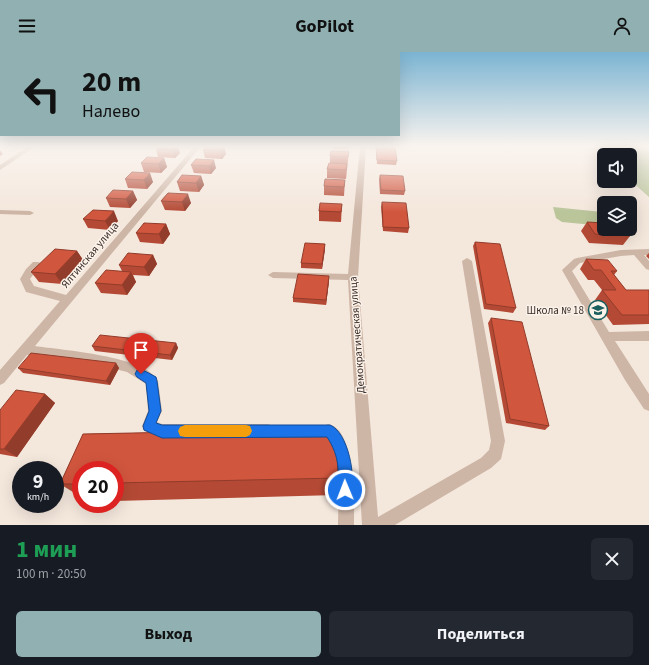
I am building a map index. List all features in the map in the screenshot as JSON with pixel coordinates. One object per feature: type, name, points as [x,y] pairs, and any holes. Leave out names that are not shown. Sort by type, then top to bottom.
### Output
[{"type":"street","name":"Ялтинская улица","points":[[0,379],[179,168]]},
{"type":"street","name":"Демократическая улица","points":[[361,168],[353,277],[370,525]]},
{"type":"street","points":[[0,212],[30,213]]},
{"type":"street","points":[[636,252],[649,267]]},
{"type":"street","points":[[649,252],[621,253],[577,261],[567,270],[629,376],[649,405]]},
{"type":"street","points":[[379,525],[486,463],[496,454],[498,441],[467,261]]},
{"type":"street","points":[[36,264],[29,271],[25,279],[30,289],[68,299]]},
{"type":"street","points":[[273,275],[353,277]]},
{"type":"street","points":[[607,337],[649,336]]},
{"type":"street","points":[[25,350],[95,359],[130,367],[152,381],[155,411],[149,426],[162,431],[282,430]]},
{"type":"street","points":[[316,431],[330,431],[338,442],[345,466],[346,525]]},
{"type":"green space","points":[[637,168],[649,168],[649,197],[637,186]]},
{"type":"green space","points":[[553,207],[597,211],[597,225],[562,222],[556,218]]},
{"type":"building","points":[[327,168],[346,168],[346,170]]},
{"type":"building","points":[[132,172],[150,173],[144,180],[125,179]]},
{"type":"building","points":[[182,175],[201,176],[196,183],[177,182]]},
{"type":"building","points":[[380,175],[403,176],[405,191],[381,190]]},
{"type":"building","points":[[325,179],[345,180],[344,187],[324,186]]},
{"type":"building","points":[[113,190],[133,191],[126,199],[106,198]]},
{"type":"building","points":[[168,193],[188,194],[182,202],[161,201]]},
{"type":"building","points":[[382,202],[406,203],[409,228],[383,227]]},
{"type":"building","points":[[320,203],[342,204],[341,212],[319,211]]},
{"type":"building","points":[[93,210],[114,211],[105,221],[83,219]]},
{"type":"building","points":[[587,222],[597,223],[597,234],[595,234]]},
{"type":"building","points":[[144,223],[166,224],[159,234],[136,233]]},
{"type":"building","points":[[475,242],[500,244],[516,308],[486,304]]},
{"type":"building","points":[[305,243],[325,244],[322,264],[301,263]]},
{"type":"building","points":[[55,249],[77,251],[55,274],[31,272]]},
{"type":"building","points":[[128,253],[153,255],[144,267],[119,265]]},
{"type":"building","points":[[586,259],[608,260],[617,271],[611,271],[626,290],[649,290],[649,315],[622,315],[602,290],[616,290],[601,270],[594,270]]},
{"type":"building","points":[[106,270],[131,272],[122,285],[95,283]]},
{"type":"building","points":[[298,274],[329,276],[326,300],[293,298]]},
{"type":"building","points":[[491,318],[522,322],[549,426],[510,419]]},
{"type":"building","points":[[100,335],[176,343],[170,355],[92,346]]},
{"type":"building","points":[[31,353],[116,363],[106,381],[18,368]]},
{"type":"building","points":[[16,390],[45,394],[4,449],[0,449],[0,410]]},
{"type":"building","points":[[336,429],[338,478],[124,483],[124,461],[72,461],[72,484],[64,484],[64,475],[83,434]]},
{"type":"slow traffic","points":[[185,431],[246,431]]},
{"type":"place","name":"Школа № 18","points":[[598,310]]},
{"type":"route","points":[[141,374],[152,381],[155,411],[149,426],[162,431],[330,431],[338,442],[345,466],[345,490]]}]
